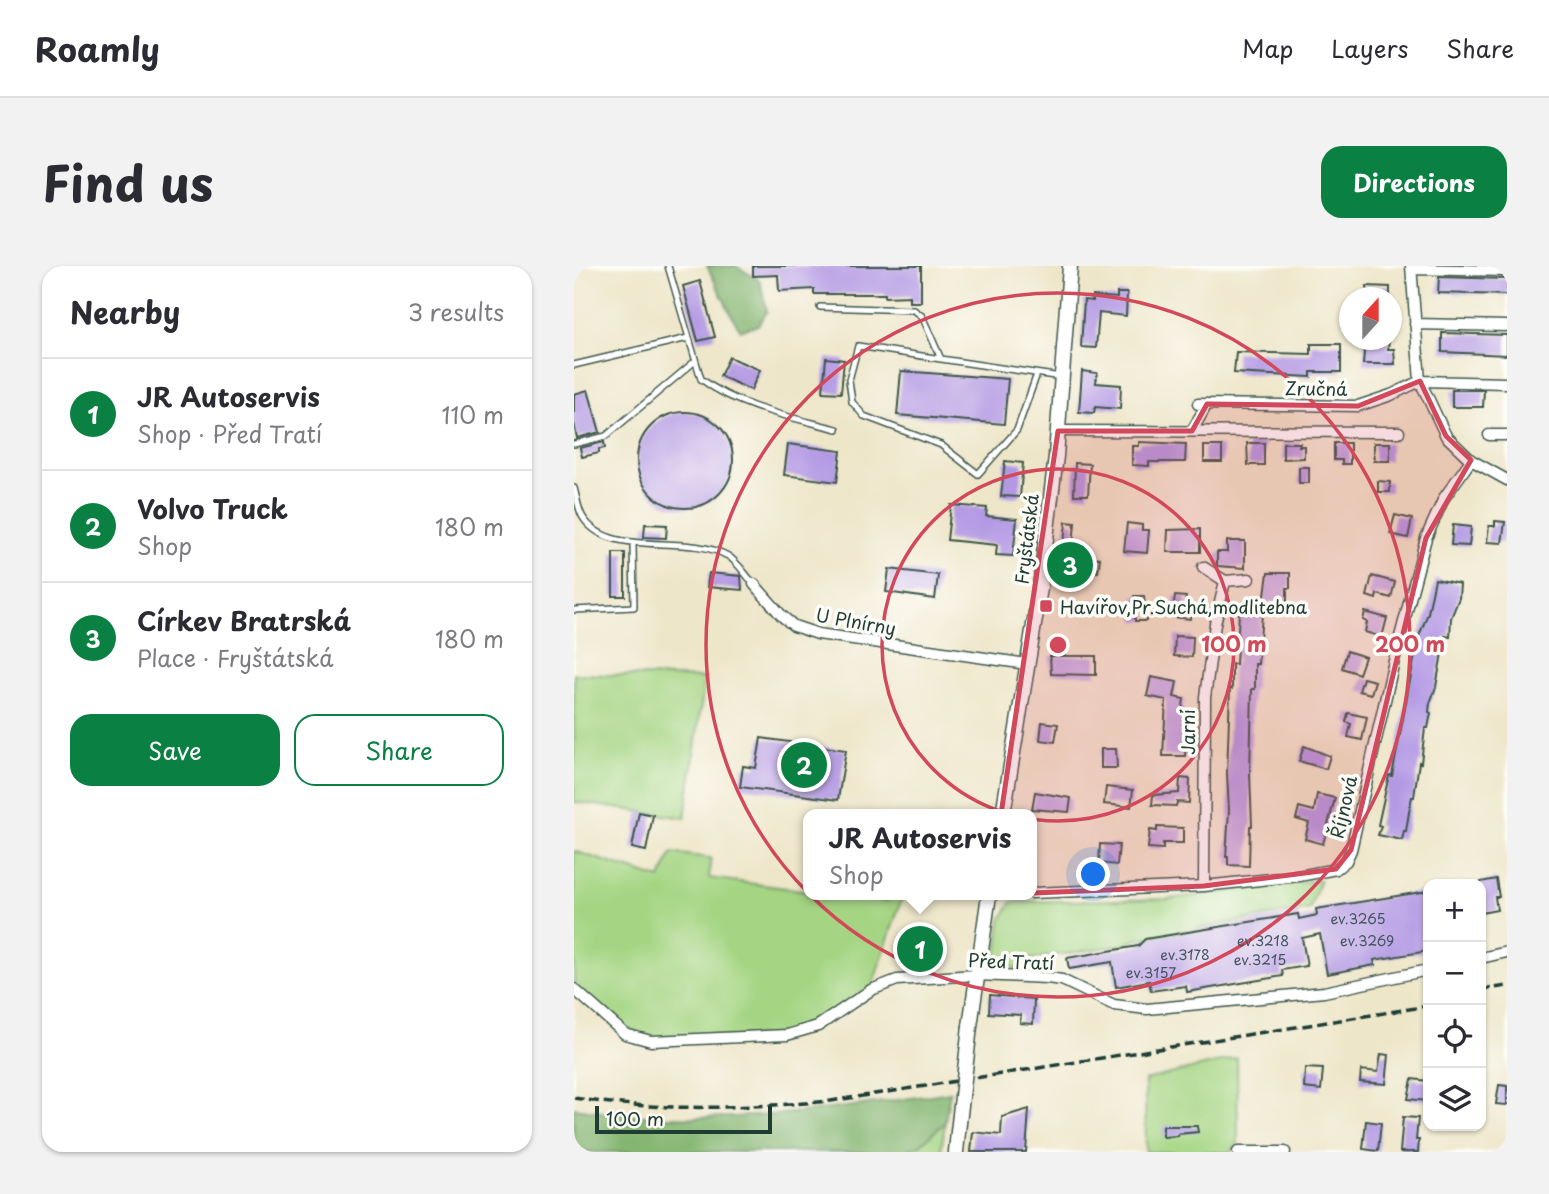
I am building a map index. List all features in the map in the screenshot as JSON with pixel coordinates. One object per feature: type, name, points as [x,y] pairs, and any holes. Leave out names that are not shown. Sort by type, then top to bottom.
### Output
[{"type":"street","name":"Fryštátská","points":[[1004,809],[1040,588],[1058,431],[1070,266]]},
{"type":"street","points":[[1507,271],[1412,267],[1420,381],[1446,436],[1471,460],[1507,480]]},
{"type":"street","points":[[1415,324],[1507,326]]},
{"type":"street","points":[[1420,381],[1507,383]]},
{"type":"street","name":"Zručná","points":[[1192,431],[1202,404],[1358,406],[1391,395],[1420,381]]},
{"type":"street","points":[[1058,431],[1399,432]]},
{"type":"street","points":[[1489,435],[1507,435]]},
{"type":"street","name":"Říjnová","points":[[1037,893],[1204,886],[1312,874],[1336,869],[1346,861],[1352,850],[1396,652],[1426,538],[1444,498],[1471,460]]},
{"type":"street","points":[[1203,567],[1225,580],[1249,579]]},
{"type":"street","name":"Jarní","points":[[1204,886],[1205,698],[1215,624],[1225,580]]},
{"type":"street","name":"U Plnírny","points":[[754,584],[794,626],[818,634],[1027,664]]},
{"type":"street","points":[[956,1152],[976,975],[988,900]]},
{"type":"street","points":[[1486,957],[1507,952]]},
{"type":"street","name":"Před Tratí","points":[[574,989],[625,1034],[650,1041],[787,1035],[818,1026],[871,990],[897,980],[976,975],[1062,980],[1114,1005],[1147,1009],[1324,992],[1423,971]]},
{"type":"street","points":[[1238,1152],[1285,1152]]},
{"type":"lane","points":[[668,266],[701,379],[713,388],[770,412],[837,429]]},
{"type":"lane","points":[[820,307],[914,310],[922,316],[942,359]]},
{"type":"lane","points":[[574,365],[688,338]]},
{"type":"lane","points":[[1037,374],[1017,430],[978,474],[941,445],[864,416],[852,402],[849,380],[858,346],[1061,377]]},
{"type":"lane","points":[[574,444],[606,436],[694,362]]},
{"type":"lane","name":"U Plnírny","points":[[574,488],[583,518],[600,535],[618,541],[693,544],[729,557],[754,584]]},
{"type":"lane","points":[[574,610],[634,607],[633,542]]},
{"type":"highlighted area","points":[[1420,381],[1446,436],[1471,460],[1426,538],[1351,850],[1336,869],[1204,886],[989,895],[1058,431],[1192,431],[1207,404],[1358,406]]},
{"type":"green space","points":[[707,266],[736,266],[760,281],[767,311],[758,325],[741,330]]},
{"type":"green space","points":[[574,674],[705,678],[685,818],[574,802]]},
{"type":"green space","points":[[574,851],[660,879],[672,853],[711,858],[709,878],[803,890],[803,900],[901,900],[871,990],[838,1014],[787,1035],[651,1041],[625,1034],[574,989]]},
{"type":"green space","points":[[1320,880],[1310,909],[1139,939],[1116,946],[1025,960],[1026,970],[996,964],[1001,919],[1012,902],[1168,899]]},
{"type":"green space","points":[[1237,1058],[1238,1144],[1230,1152],[1146,1152],[1145,1080]]},
{"type":"green space","points":[[950,1092],[945,1122],[920,1145],[902,1152],[588,1152],[574,1149],[574,1108],[668,1117],[762,1115],[856,1106]]},
{"type":"green space","points":[[945,1122],[941,1152],[902,1152],[920,1145]]},
{"type":"building","points":[[753,266],[921,266],[921,302],[910,302],[910,296],[885,297],[885,294],[814,294],[814,289],[779,291],[778,275],[753,276]]},
{"type":"building","points":[[1439,277],[1507,279],[1507,295],[1438,293]]},
{"type":"building","points":[[700,281],[715,337],[698,341],[683,286]]},
{"type":"building","points":[[1117,293],[1127,293],[1126,316],[1099,313],[1096,348],[1081,347],[1084,300],[1093,301],[1093,296],[1117,298]]},
{"type":"building","points":[[1442,333],[1507,335],[1507,355],[1442,352]]},
{"type":"building","points":[[1311,344],[1339,344],[1341,372],[1311,372],[1311,377],[1234,373],[1236,352],[1311,354]]},
{"type":"building","points":[[1364,350],[1394,350],[1395,364],[1363,364]]},
{"type":"building","points":[[729,357],[760,370],[751,390],[720,376]]},
{"type":"building","points":[[826,358],[844,360],[841,393],[823,392]]},
{"type":"building","points":[[901,371],[1008,379],[1004,424],[897,415]]},
{"type":"building","points":[[1082,371],[1097,373],[1096,383],[1121,385],[1120,409],[1095,407],[1094,413],[1079,412]]},
{"type":"building","points":[[588,390],[600,432],[577,438],[574,394]]},
{"type":"building","points":[[1452,390],[1484,390],[1483,407],[1452,407]]},
{"type":"building","points":[[685,412],[703,415],[719,426],[730,442],[733,460],[730,478],[719,494],[703,505],[685,508],[667,505],[651,494],[640,478],[637,460],[640,442],[651,426],[667,415]]},
{"type":"building","points":[[604,442],[605,448],[599,449],[599,453],[582,457],[580,448]]},
{"type":"building","points":[[1139,442],[1186,444],[1185,462],[1132,465],[1132,446],[1139,446]]},
{"type":"building","points":[[1247,443],[1264,443],[1264,465],[1248,465]]},
{"type":"building","points":[[1283,443],[1300,443],[1299,446],[1304,446],[1304,458],[1283,459]]},
{"type":"building","points":[[1334,443],[1350,443],[1350,464],[1334,460]]},
{"type":"building","points":[[1374,443],[1390,443],[1390,461],[1374,461]]},
{"type":"building","points":[[788,444],[841,451],[837,482],[784,475]]},
{"type":"building","points":[[1204,446],[1222,446],[1222,462],[1204,462]]},
{"type":"building","points":[[1005,461],[1023,463],[1020,497],[1001,496]]},
{"type":"building","points":[[1075,463],[1090,464],[1088,495],[1074,495]]},
{"type":"building","points":[[1299,467],[1309,467],[1309,483],[1299,483]]},
{"type":"building","points":[[1378,481],[1390,482],[1390,492],[1378,492]]},
{"type":"building","points":[[951,505],[987,508],[986,516],[1017,519],[1013,556],[996,555],[997,545],[947,540]]},
{"type":"building","points":[[1395,515],[1412,519],[1408,538],[1390,534]]},
{"type":"building","points":[[1495,521],[1505,522],[1502,543],[1487,542],[1489,526],[1495,526]]},
{"type":"building","points":[[1066,522],[1075,523],[1072,555],[1100,558],[1098,572],[1077,570],[1076,577],[1061,576]]},
{"type":"building","points":[[1127,523],[1142,525],[1142,530],[1149,530],[1147,553],[1124,551]]},
{"type":"building","points":[[645,524],[667,525],[666,538],[644,537]]},
{"type":"building","points":[[1453,525],[1471,527],[1469,546],[1451,545]]},
{"type":"building","points":[[1200,529],[1200,552],[1167,552],[1168,530]]},
{"type":"building","points":[[1227,541],[1245,541],[1245,568],[1217,566],[1217,552],[1227,552]]},
{"type":"building","points":[[613,553],[625,553],[625,596],[613,596]]},
{"type":"building","points":[[889,569],[938,575],[935,599],[886,592]]},
{"type":"building","points":[[709,573],[741,576],[742,590],[707,587]]},
{"type":"building","points":[[1268,573],[1290,573],[1287,602],[1264,602]]},
{"type":"building","points":[[1372,576],[1395,582],[1391,598],[1377,594],[1376,599],[1367,596]]},
{"type":"building","points":[[1435,579],[1460,584],[1459,598],[1451,618],[1450,637],[1445,636],[1436,687],[1430,703],[1428,728],[1425,728],[1414,797],[1402,840],[1378,835],[1381,826],[1378,825],[1389,775],[1392,776],[1418,639],[1428,613]]},
{"type":"building","points":[[1134,596],[1144,596],[1146,621],[1135,621]]},
{"type":"building","points":[[1175,596],[1186,597],[1185,604],[1192,605],[1190,619],[1172,617]]},
{"type":"building","points":[[1365,612],[1387,618],[1382,637],[1365,632]]},
{"type":"building","points":[[1239,613],[1262,614],[1258,664],[1255,664],[1255,689],[1252,689],[1252,826],[1249,866],[1228,865],[1226,857],[1230,689],[1232,664],[1236,664]]},
{"type":"building","points":[[1175,636],[1193,637],[1192,657],[1174,656]]},
{"type":"building","points":[[1347,651],[1365,657],[1359,674],[1342,668]]},
{"type":"building","points":[[1050,656],[1096,656],[1096,675],[1051,674]]},
{"type":"building","points":[[1151,677],[1177,682],[1174,697],[1184,699],[1182,714],[1189,714],[1185,756],[1163,756],[1166,700],[1147,696]]},
{"type":"building","points":[[1363,678],[1375,681],[1371,694],[1359,691]]},
{"type":"building","points":[[1348,713],[1367,717],[1362,740],[1348,737],[1351,724],[1346,722]]},
{"type":"building","points":[[1042,722],[1058,724],[1055,742],[1040,740]]},
{"type":"building","points":[[761,738],[846,750],[838,800],[740,787],[743,766],[756,768]]},
{"type":"building","points":[[1304,746],[1330,756],[1326,769],[1299,761]]},
{"type":"building","points":[[1101,749],[1116,749],[1117,768],[1101,768]]},
{"type":"building","points":[[1180,778],[1190,779],[1189,803],[1177,802],[1176,806],[1152,805],[1153,795],[1179,793]]},
{"type":"building","points":[[1106,787],[1133,790],[1131,807],[1104,804]]},
{"type":"building","points":[[1035,792],[1071,798],[1069,812],[1032,809]]},
{"type":"building","points":[[1317,794],[1335,798],[1323,844],[1305,839],[1309,823],[1296,819],[1299,807],[1314,811]]},
{"type":"building","points":[[639,812],[653,815],[646,851],[632,848]]},
{"type":"building","points":[[1157,827],[1183,828],[1183,843],[1163,843],[1163,849],[1148,848],[1150,830],[1157,831]]},
{"type":"building","points":[[1100,844],[1119,845],[1117,865],[1099,863]]},
{"type":"building","points":[[1496,879],[1499,897],[1495,897],[1497,910],[1486,912],[1486,881]]},
{"type":"building","points":[[1423,892],[1423,952],[1374,960],[1375,965],[1327,974],[1320,934],[1302,938],[1307,966],[1282,970],[1283,976],[1187,992],[1186,986],[1151,991],[1149,981],[1116,987],[1112,962],[1069,969],[1067,958],[1138,946],[1145,939],[1298,914],[1299,919],[1317,915],[1316,909]]},
{"type":"building","points":[[910,939],[932,939],[932,960],[908,959]]},
{"type":"building","points":[[990,995],[1034,999],[1033,1024],[1020,1023],[1021,1015],[989,1013]]},
{"type":"building","points":[[1381,1054],[1389,1055],[1386,1084],[1360,1082],[1361,1070],[1378,1072]]},
{"type":"building","points":[[1305,1068],[1323,1069],[1321,1090],[1304,1088]]},
{"type":"building","points":[[1412,1079],[1423,1080],[1423,1100],[1408,1099]]},
{"type":"building","points":[[1499,1085],[1507,1086],[1507,1105],[1496,1104]]},
{"type":"building","points":[[1029,1109],[1026,1152],[971,1152],[973,1132],[1001,1135],[1002,1117]]},
{"type":"building","points":[[1403,1117],[1418,1118],[1418,1152],[1400,1152]]},
{"type":"building","points":[[1366,1121],[1381,1123],[1378,1151],[1363,1149]]},
{"type":"building","points":[[1163,1126],[1197,1126],[1198,1132],[1163,1137]]},
{"type":"railway","points":[[1486,989],[1507,986]]},
{"type":"railway","points":[[574,1098],[670,1107],[831,1101],[1423,1007]]},
{"type":"place","name":"Církev Bratrská","points":[[1070,565]]},
{"type":"place","name":"Havířov,Pr.Suchá,modlitebna","points":[[1046,606]]},
{"type":"place","name":"Volvo Truck","points":[[804,765]]},
{"type":"place","name":"JR Autoservis","points":[[920,949]]}]
